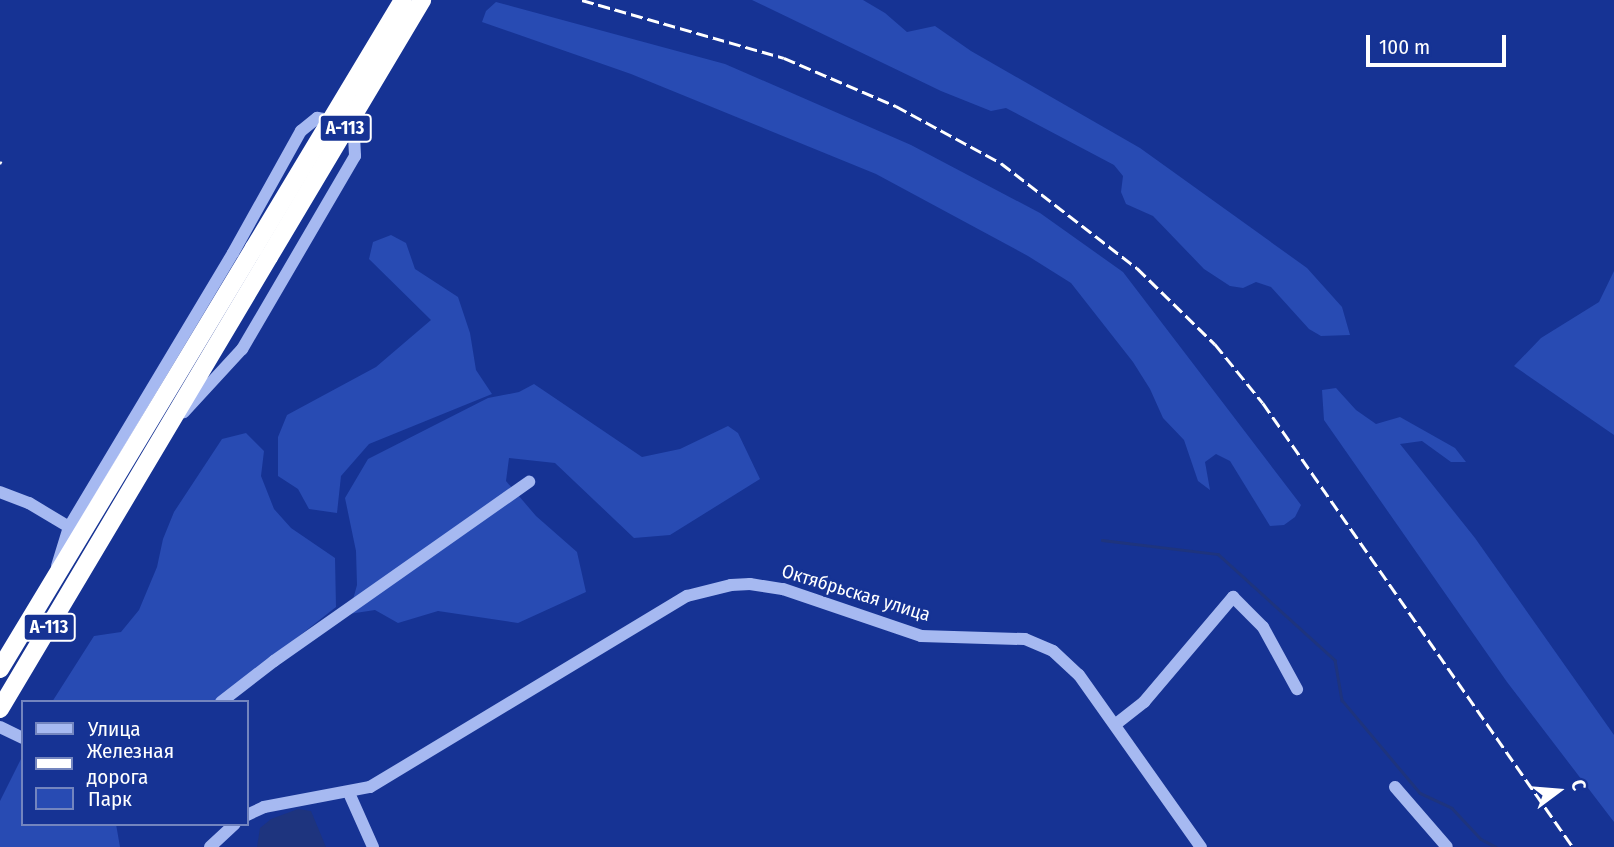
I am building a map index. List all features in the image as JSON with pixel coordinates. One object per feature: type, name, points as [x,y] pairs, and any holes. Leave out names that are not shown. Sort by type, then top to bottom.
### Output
[{"type":"highway","name":"А-113","points":[[0,709],[144,466],[403,0]]},
{"type":"highway","name":"А-113","points":[[0,669],[198,343],[262,252],[422,0]]},
{"type":"highway","points":[[0,656],[18,640]]},
{"type":"street","points":[[51,587],[69,527],[306,125],[323,117],[344,125],[356,143],[355,156],[256,328],[228,365],[187,409],[144,466]]},
{"type":"street","points":[[150,392],[198,343]]},
{"type":"street","points":[[225,700],[274,661],[529,482]]},
{"type":"street","points":[[0,492],[29,503],[69,527]]},
{"type":"street","name":"Октябрьская улица","points":[[248,815],[264,807],[370,787],[687,596],[730,585],[783,589],[921,636],[1025,639],[1053,651],[1079,675],[1116,724],[1201,847]]},
{"type":"street","points":[[1116,724],[1144,702],[1233,597],[1263,627],[1297,689]]},
{"type":"street","points":[[0,727],[21,737]]},
{"type":"street","points":[[1395,787],[1447,847]]},
{"type":"street","points":[[349,793],[373,847]]},
{"type":"street","points":[[210,847],[233,826]]},
{"type":"green space","points":[[752,0],[863,0],[885,13],[907,32],[935,26],[971,51],[1140,148],[1307,268],[1342,307],[1350,335],[1321,336],[1309,329],[1271,287],[1256,282],[1243,288],[1230,286],[1204,269],[1153,216],[1126,204],[1121,192],[1123,176],[1114,165],[1006,108],[991,111],[941,91]]},
{"type":"green space","points":[[496,2],[725,64],[911,145],[1040,213],[1123,272],[1301,505],[1295,517],[1284,525],[1270,526],[1230,461],[1216,454],[1205,462],[1210,490],[1198,481],[1184,440],[1163,418],[1150,389],[1133,362],[1071,283],[1028,256],[876,174],[631,74],[482,22],[486,11]]},
{"type":"green space","points":[[391,235],[406,243],[415,269],[458,297],[470,333],[476,370],[492,394],[369,444],[341,476],[337,513],[309,509],[298,489],[278,476],[278,437],[287,415],[376,367],[431,320],[369,259],[373,242]]},
{"type":"green space","points":[[1614,271],[1614,435],[1514,366],[1541,338],[1599,302]]},
{"type":"green space","points":[[534,384],[642,457],[680,449],[728,426],[738,433],[760,479],[670,535],[634,538],[555,463],[509,458],[506,481],[536,516],[577,552],[586,592],[518,623],[438,611],[398,623],[375,610],[349,614],[357,585],[356,551],[345,498],[368,459],[488,398],[519,392]]},
{"type":"green space","points":[[1336,388],[1356,410],[1376,424],[1400,417],[1455,448],[1466,462],[1451,462],[1422,441],[1400,444],[1475,538],[1614,735],[1614,822],[1507,682],[1324,420],[1322,390]]},
{"type":"green space","points":[[246,433],[264,451],[261,476],[274,509],[291,528],[335,558],[336,607],[218,700],[53,700],[94,636],[121,632],[139,610],[157,567],[163,539],[174,512],[222,439]]},
{"type":"green space","points":[[21,759],[21,826],[116,826],[120,847],[0,847],[0,801]]},
{"type":"shaded area","points":[[298,809],[311,811],[326,847],[257,847],[260,828],[271,819]]},
{"type":"waterway","points":[[1102,540],[1218,554],[1335,660],[1342,700],[1420,793],[1452,808],[1481,839],[1496,847]]},
{"type":"railway","points":[[582,0],[784,58],[896,106],[1001,163],[1137,268],[1215,344],[1263,403],[1573,847]]}]
